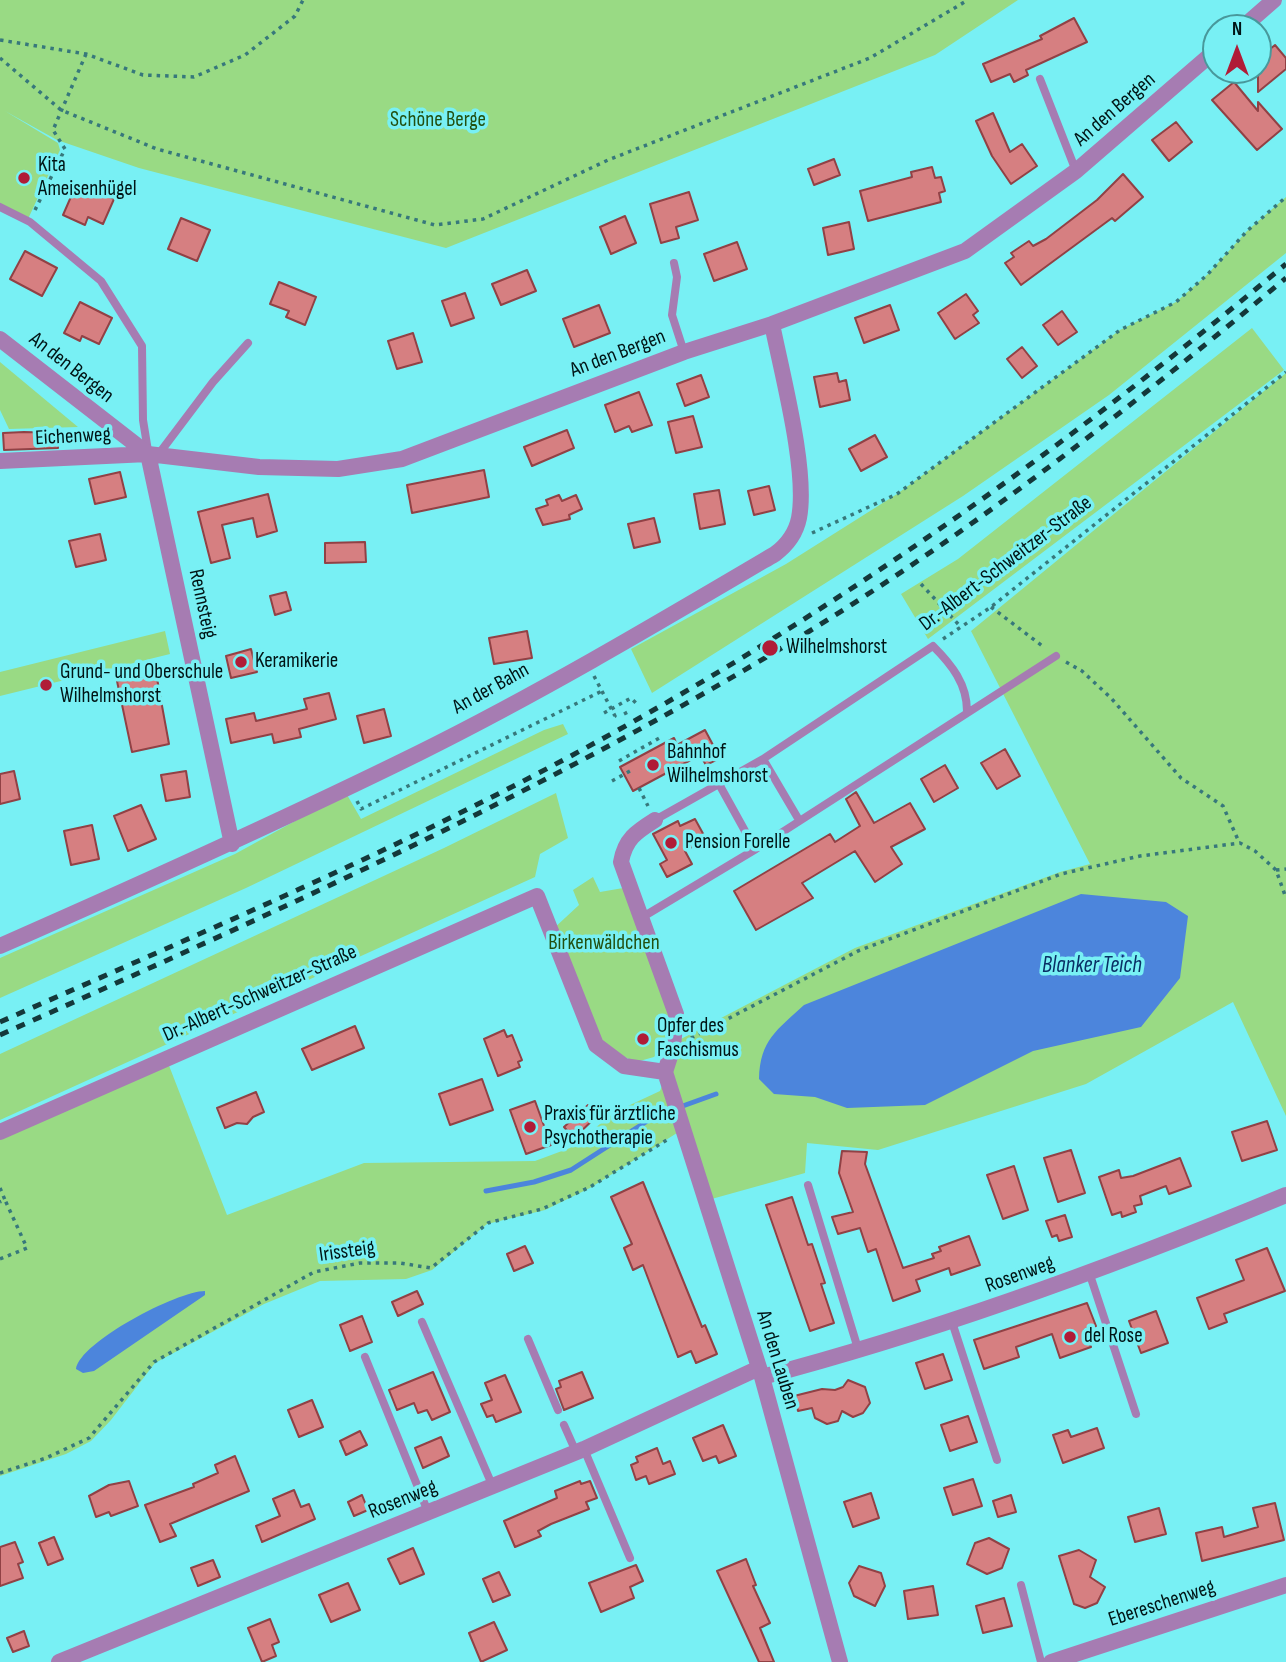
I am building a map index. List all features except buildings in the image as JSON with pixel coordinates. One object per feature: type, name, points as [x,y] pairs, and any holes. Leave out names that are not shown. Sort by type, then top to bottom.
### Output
[{"type":"street","points":[[1258,14],[1274,0]]},
{"type":"street","name":"An den Bergen","points":[[0,339],[153,455],[259,467],[338,469],[402,459],[684,352],[772,324],[965,251],[1076,171],[1202,62]]},
{"type":"street","name":"An der Bahn","points":[[0,946],[232,844],[420,752],[628,640],[782,549],[792,536],[799,519],[800,497],[795,445],[772,324]]},
{"type":"street","name":"Eichenweg","points":[[0,461],[153,455]]},
{"type":"street","name":"Rennsteig","points":[[153,455],[232,844]]},
{"type":"street","name":"Dr.-Albert-Schweitzer-Straße","points":[[641,918],[621,862],[624,847],[631,835],[655,820]]},
{"type":"street","name":"Dr.-Albert-Schweitzer-Straße","points":[[0,1132],[537,896],[596,1045],[624,1066],[667,1080]]},
{"type":"street","points":[[641,918],[676,1014],[667,1080]]},
{"type":"street","name":"An den Lauben","points":[[667,1080],[760,1372],[840,1662]]},
{"type":"street","name":"Rosenweg","points":[[59,1662],[493,1487],[760,1372],[859,1352],[952,1322],[1286,1195]]},
{"type":"street","name":"Ebereschenweg","points":[[1051,1662],[1286,1585]]},
{"type":"lane","points":[[1040,79],[1076,171]]},
{"type":"lane","points":[[0,207],[30,222],[101,281],[142,346],[143,419],[153,455]]},
{"type":"lane","points":[[674,263],[677,277],[672,315],[684,352]]},
{"type":"lane","points":[[153,455],[248,343]]},
{"type":"lane","points":[[933,646],[950,663],[967,694],[967,711]]},
{"type":"lane","name":"Dr.-Albert-Schweitzer-Straße","points":[[655,820],[763,759],[933,646]]},
{"type":"lane","points":[[641,918],[755,849],[1056,656]]},
{"type":"lane","points":[[763,759],[799,820]]},
{"type":"lane","points":[[719,784],[755,849]]},
{"type":"lane","points":[[808,1185],[859,1352]]},
{"type":"lane","points":[[1089,1272],[1136,1414]]},
{"type":"lane","points":[[422,1322],[493,1487]]},
{"type":"lane","points":[[952,1322],[996,1460]]},
{"type":"lane","points":[[528,1339],[558,1410]]},
{"type":"lane","points":[[365,1357],[428,1512]]},
{"type":"lane","points":[[564,1425],[580,1451],[630,1558]]},
{"type":"lane","points":[[1021,1586],[1041,1662]]},
{"type":"path","points":[[0,40],[86,54],[143,75],[194,77],[245,55],[295,16],[303,0]]},
{"type":"path","points":[[0,58],[61,110],[157,149],[435,225],[483,219],[608,160],[870,58],[968,0]]},
{"type":"path","points":[[30,222],[65,149],[53,130],[86,54]]},
{"type":"path","points":[[820,532],[897,494],[1120,330],[1176,302],[1207,275],[1247,231],[1286,197]]},
{"type":"path","name":"Dr.-Albert-Schweitzer-Straße","points":[[933,646],[991,607],[1286,372]]},
{"type":"path","points":[[921,584],[961,627]]},
{"type":"path","points":[[991,607],[1056,656],[1082,671],[1111,698],[1181,778],[1223,806],[1240,843]]},
{"type":"path","points":[[348,786],[361,809],[602,691],[615,716],[611,719]]},
{"type":"path","points":[[604,713],[631,698],[639,706]]},
{"type":"path","points":[[623,760],[661,737]]},
{"type":"path","points":[[612,781],[630,771]]},
{"type":"path","points":[[673,1047],[858,951],[1061,874],[1140,856],[1240,843],[1255,851],[1276,870],[1286,898]]},
{"type":"path","points":[[1276,870],[1286,869]]},
{"type":"path","name":"Irissteig","points":[[0,1474],[64,1451],[89,1438],[154,1362],[314,1272],[360,1263],[400,1263],[431,1268],[488,1223],[542,1209],[590,1187],[684,1131]]},
{"type":"path","points":[[0,1188],[3,1201],[27,1248],[0,1259]]},
{"type":"green space","name":"Schöne Berge","points":[[0,0],[1018,0],[935,55],[446,248],[139,168],[57,140],[5,111],[58,143],[60,150],[28,219],[0,205]]},
{"type":"green space","points":[[1286,197],[1286,253],[1109,395],[963,496],[652,693],[631,649],[786,564],[897,494],[1120,330],[1176,302],[1207,275],[1247,231]]},
{"type":"green space","points":[[1252,328],[1284,370],[928,639],[901,594],[958,559]]},
{"type":"green space","points":[[0,362],[78,427],[9,429],[0,410]]},
{"type":"green space","points":[[1286,373],[1286,1116],[1233,1002],[1086,1084],[878,1150],[807,1143],[805,1173],[708,1200],[688,1126],[590,1188],[545,1210],[487,1224],[432,1270],[406,1279],[320,1281],[264,1304],[155,1363],[111,1420],[91,1441],[66,1454],[0,1476],[0,1138],[168,1063],[227,1215],[364,1163],[535,1161],[570,1148],[615,1112],[660,1091],[679,1040],[855,948],[1060,872],[1090,864],[971,631]]},
{"type":"green space","points":[[165,631],[170,654],[0,696],[0,672]]},
{"type":"green space","points":[[563,724],[568,734],[246,888],[0,998],[0,958],[235,854],[346,793],[361,819],[544,730]]},
{"type":"green space","points":[[556,793],[568,838],[540,854],[535,877],[0,1120],[0,1054],[444,848]]},
{"type":"green space","name":"Birkenwäldchen","points":[[593,877],[600,892],[629,887],[671,1013],[669,1041],[654,1057],[636,1062],[596,1045],[552,930],[579,905],[573,890]]},
{"type":"water","name":"Blanker Teich","points":[[1081,894],[1166,902],[1188,916],[1180,978],[1141,1027],[1033,1051],[925,1105],[847,1108],[815,1097],[774,1094],[759,1079],[767,1045],[778,1029],[804,1005]]},
{"type":"water","points":[[205,1291],[205,1295],[94,1371],[83,1373],[76,1369],[94,1345],[111,1332],[174,1299]]},
{"type":"waterway","points":[[486,1191],[534,1182],[571,1170],[655,1116],[716,1094]]},
{"type":"railway","points":[[0,1022],[235,918],[468,809],[545,770],[708,678],[880,570],[964,512],[1127,392],[1286,264]]},
{"type":"railway","points":[[0,1035],[411,847],[611,745],[710,690],[808,632],[933,551],[1113,418],[1286,278]]},
{"type":"place","name":"Kita Ameisenhügel","points":[[24,178]]},
{"type":"place","name":"Wilhelmshorst","points":[[770,648]]},
{"type":"place","name":"Keramikerie","points":[[241,662]]},
{"type":"place","name":"Grund- und Oberschule Wilhelmshorst","points":[[46,685]]},
{"type":"place","name":"Bahnhof Wilhelmshorst","points":[[653,765]]},
{"type":"place","name":"Pension Forelle","points":[[671,843]]},
{"type":"place","name":"Opfer des Faschismus","points":[[643,1039]]},
{"type":"place","name":"Praxis für ärztliche Psychotherapie","points":[[530,1127]]},
{"type":"place","name":"del Rose","points":[[1070,1337]]}]
